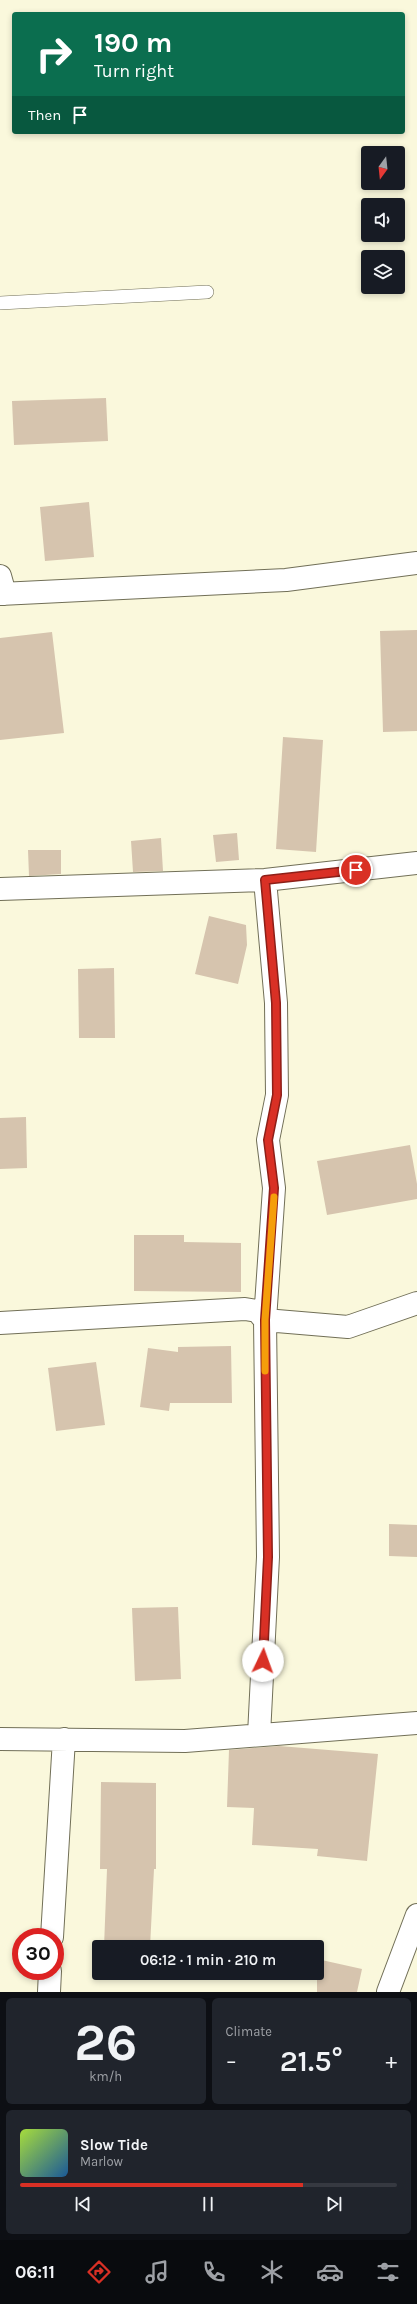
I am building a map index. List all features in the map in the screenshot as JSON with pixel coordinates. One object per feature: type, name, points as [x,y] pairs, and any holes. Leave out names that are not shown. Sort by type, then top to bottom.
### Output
[{"type":"street","points":[[2,588],[286,580],[417,563]]},
{"type":"street","points":[[0,889],[265,880],[417,863]]},
{"type":"street","points":[[259,1735],[268,1557],[265,1320],[274,1188],[268,1140],[277,1095],[276,1003],[265,880]]},
{"type":"street","points":[[0,1323],[245,1309],[257,1311],[265,1320],[348,1328],[417,1303]]},
{"type":"street","points":[[0,1739],[185,1740],[417,1723]]},
{"type":"street","points":[[53,1928],[64,1739]]},
{"type":"street","points":[[388,1992],[417,1915]]},
{"type":"street","points":[[49,1992],[50,1980]]},
{"type":"lane","points":[[0,303],[206,292]]},
{"type":"building","points":[[106,398],[108,441],[14,445],[12,401]]},
{"type":"building","points":[[89,502],[94,557],[45,561],[40,507]]},
{"type":"building","points":[[417,630],[417,731],[383,732],[380,631]]},
{"type":"building","points":[[52,632],[64,733],[0,740],[0,638]]},
{"type":"building","points":[[283,737],[323,740],[316,852],[276,849]]},
{"type":"building","points":[[237,833],[239,860],[216,862],[213,835]]},
{"type":"building","points":[[161,838],[163,871],[133,872],[131,841]]},
{"type":"building","points":[[28,850],[61,850],[61,874],[29,876]]},
{"type":"building","points":[[209,916],[246,925],[247,945],[238,984],[195,974]]},
{"type":"building","points":[[114,968],[115,1038],[79,1038],[78,969]]},
{"type":"building","points":[[26,1117],[27,1168],[0,1169],[0,1118]]},
{"type":"building","points":[[410,1145],[417,1184],[417,1199],[327,1215],[317,1161]]},
{"type":"building","points":[[134,1235],[184,1235],[184,1242],[241,1243],[241,1292],[134,1291]]},
{"type":"building","points":[[231,1346],[232,1403],[170,1403],[169,1411],[140,1407],[148,1348],[178,1352],[178,1347]]},
{"type":"building","points":[[96,1362],[105,1425],[56,1431],[48,1368]]},
{"type":"building","points":[[389,1524],[417,1525],[417,1557],[389,1556]]},
{"type":"building","points":[[178,1607],[181,1679],[135,1681],[132,1608]]},
{"type":"building","points":[[279,1746],[378,1754],[367,1861],[317,1856],[318,1849],[252,1845],[254,1808],[227,1807],[229,1750]]},
{"type":"building","points":[[101,1782],[156,1783],[156,1869],[154,1869],[150,1940],[104,1940],[107,1869],[100,1869]]},
{"type":"building","points":[[324,1961],[362,1969],[357,1992],[317,1992],[317,1980],[324,1980]]},
{"type":"slow traffic","points":[[265,1371],[265,1320],[274,1197]]},
{"type":"route","points":[[263,1661],[268,1557],[265,1424],[265,1320],[274,1188],[268,1140],[277,1095],[276,1003],[265,880],[356,870]]}]
